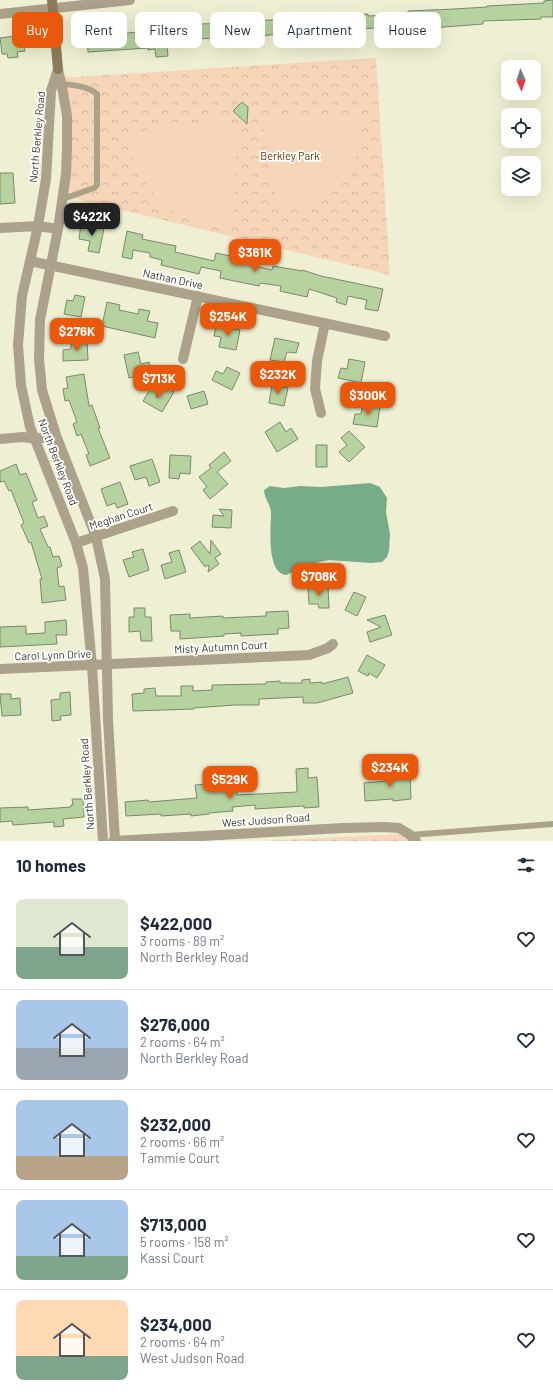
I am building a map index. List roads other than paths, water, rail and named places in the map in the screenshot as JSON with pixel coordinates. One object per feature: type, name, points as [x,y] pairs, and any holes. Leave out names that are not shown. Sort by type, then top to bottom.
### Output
[{"type":"street","points":[[0,14],[53,4],[130,0]]},
{"type":"street","name":"North Berkley Road","points":[[53,4],[58,69],[67,116],[68,147],[63,199],[40,320],[42,390],[56,435],[96,537],[105,580],[108,719],[114,841]]},
{"type":"street","name":"North Berkley Road","points":[[58,69],[51,91],[46,179],[38,226],[22,296],[18,345],[21,385],[30,427],[76,543],[83,568],[92,666],[103,841]]},
{"type":"street","points":[[0,228],[38,226],[58,228]]},
{"type":"street","name":"Nathan Drive","points":[[30,261],[384,336]]},
{"type":"street","points":[[183,359],[198,296]]},
{"type":"street","points":[[321,413],[315,389],[317,361],[325,323]]},
{"type":"street","points":[[0,439],[23,437],[34,439],[56,435]]},
{"type":"street","name":"Meghan Court","points":[[76,543],[173,511]]},
{"type":"street","name":"Misty Autumn Court","points":[[107,665],[309,655],[328,648],[333,644]]},
{"type":"street","name":"Carol Lynn Drive","points":[[0,670],[107,665]]},
{"type":"street","name":"West Judson Road","points":[[114,841],[384,827],[399,828],[413,838]]},
{"type":"lane","points":[[62,84],[75,85],[93,90],[97,94],[97,186],[63,199]]},
{"type":"lane","points":[[413,838],[553,824]]},
{"type":"park label","name":"Berkley Park","points":[[290,156]]}]
